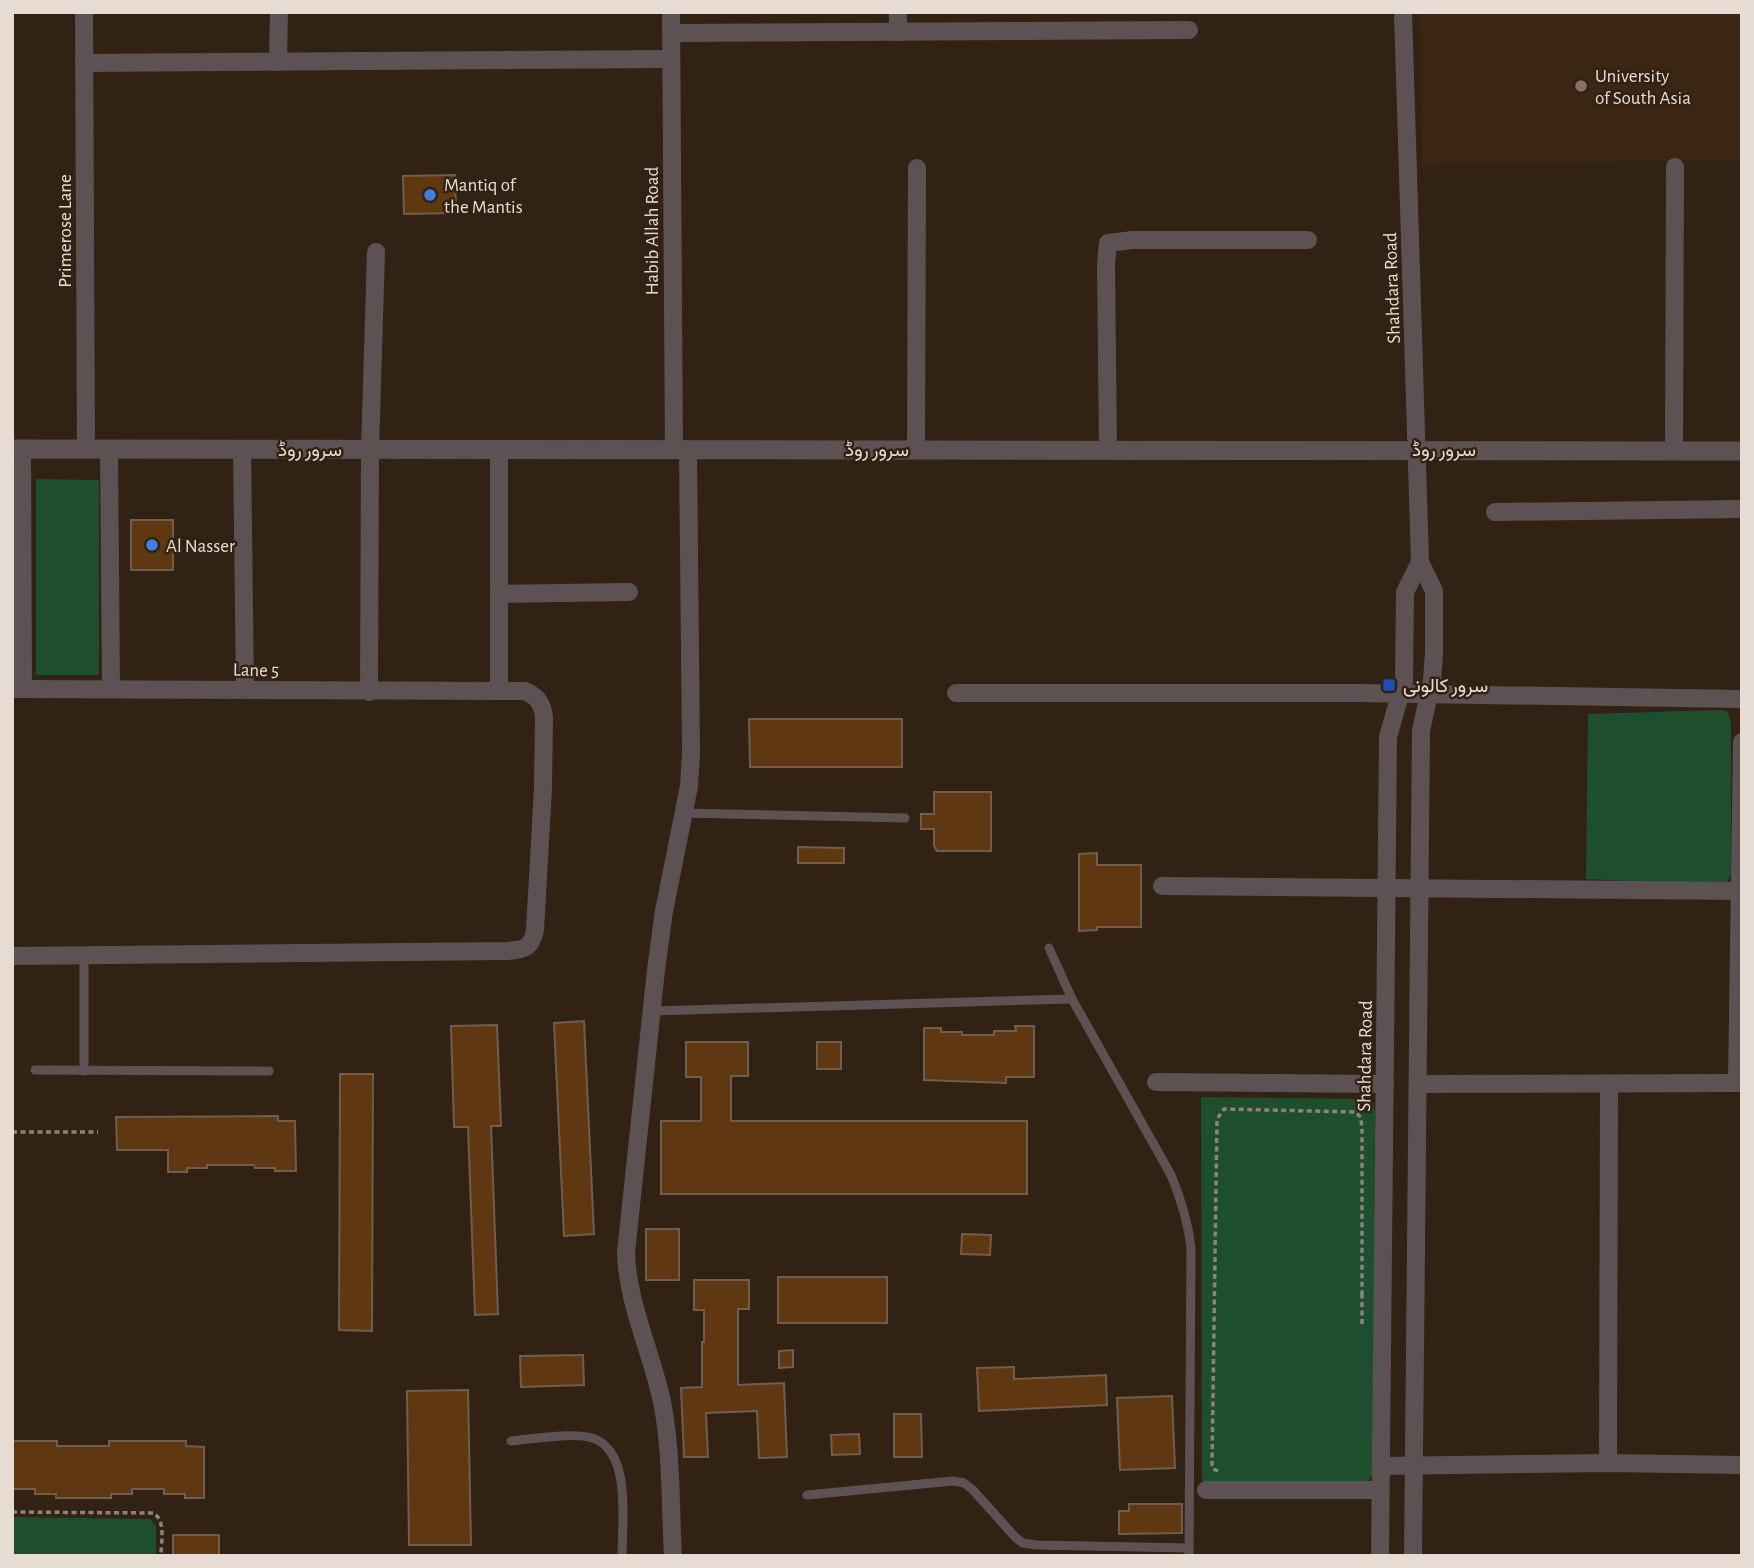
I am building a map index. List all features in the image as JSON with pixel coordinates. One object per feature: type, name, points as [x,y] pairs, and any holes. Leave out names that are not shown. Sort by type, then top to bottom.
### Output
[{"type":"street","name":"Primerose Lane","points":[[84,12],[86,449]]},
{"type":"street","points":[[278,62],[279,12]]},
{"type":"street","name":"Habib Allah Road","points":[[671,12],[691,753],[684,813],[664,911],[627,1232],[626,1267],[661,1395],[673,1556]]},
{"type":"street","points":[[898,12],[898,32]]},
{"type":"street","name":"Shahdara Road","points":[[1403,12],[1420,562],[1434,591],[1434,653],[1430,694],[1421,731],[1413,1556]]},
{"type":"street","points":[[671,33],[1189,30]]},
{"type":"street","points":[[84,63],[671,59]]},
{"type":"street","points":[[1674,450],[1675,167]]},
{"type":"street","points":[[916,449],[917,168]]},
{"type":"street","points":[[1108,450],[1108,243],[1133,240],[1308,240]]},
{"type":"street","points":[[369,692],[370,450],[376,252]]},
{"type":"street","points":[[17,449],[18,689]]},
{"type":"street","name":"سرور روڈ","points":[[17,449],[1742,451]]},
{"type":"street","points":[[109,449],[111,688]]},
{"type":"street","points":[[242,449],[245,689]]},
{"type":"street","points":[[499,450],[499,691]]},
{"type":"street","points":[[1495,512],[1742,509]]},
{"type":"street","name":"Shahdara Road","points":[[1380,1556],[1388,737],[1401,694],[1405,658],[1405,592],[1420,562]]},
{"type":"street","points":[[499,594],[629,592]]},
{"type":"street","name":"Lane 5","points":[[18,689],[525,691],[535,695],[542,705],[543,788],[535,930],[533,942],[527,948],[507,951],[84,957]]},
{"type":"street","points":[[956,693],[1430,694],[1742,699]]},
{"type":"street","points":[[1418,1084],[1740,1083],[1742,742]]},
{"type":"street","points":[[1162,886],[1740,891]]},
{"type":"street","points":[[12,956],[84,957]]},
{"type":"street","points":[[1156,1082],[1385,1084]]},
{"type":"street","points":[[1608,1463],[1609,1085]]},
{"type":"street","points":[[1381,1466],[1608,1463],[1742,1465]]},
{"type":"street","points":[[1206,1490],[1380,1490]]},
{"type":"lane","points":[[684,813],[905,818]]},
{"type":"lane","points":[[807,1494],[953,1480],[964,1483],[973,1490],[1023,1543],[1189,1552],[1191,1248],[1182,1199],[1072,999],[1049,948]]},
{"type":"lane","points":[[84,957],[84,1071]]},
{"type":"lane","points":[[653,1011],[1072,999]]},
{"type":"lane","points":[[34,1070],[269,1071]]},
{"type":"lane","points":[[511,1441],[580,1436],[592,1437],[607,1446],[620,1471],[622,1556]]},
{"type":"path","points":[[1218,1471],[1213,1469],[1212,1465],[1217,1119],[1224,1109],[1356,1112],[1361,1118],[1363,1333]]},
{"type":"path","points":[[12,1132],[98,1132]]},
{"type":"path","points":[[1362,1294],[1382,1294]]},
{"type":"path","points":[[12,1512],[154,1513],[162,1525],[162,1556]]},
{"type":"shaded area","name":"University of South Asia","points":[[1419,12],[1742,12],[1742,160],[1422,164]]},
{"type":"green space","points":[[36,479],[99,480],[99,675],[36,675]]},
{"type":"green space","points":[[1728,712],[1731,724],[1731,874],[1727,883],[1721,885],[1586,879],[1588,714]]},
{"type":"green space","points":[[1201,1097],[1372,1101],[1375,1112],[1373,1473],[1367,1483],[1202,1482]]},
{"type":"green space","points":[[12,1517],[150,1519],[156,1526],[156,1556],[12,1556]]},
{"type":"building","name":"Mantiq of the Mantis","points":[[455,175],[456,213],[404,214],[403,176]]},
{"type":"building","name":"Al Nasser","points":[[131,520],[173,520],[173,570],[131,570]]},
{"type":"building","points":[[749,719],[902,719],[902,767],[750,767]]},
{"type":"building","points":[[934,792],[991,792],[991,851],[937,851],[934,846],[934,829],[921,829],[921,814],[934,814]]},
{"type":"building","points":[[798,847],[844,848],[844,863],[798,863]]},
{"type":"building","points":[[1097,853],[1097,865],[1141,865],[1141,927],[1097,927],[1097,930],[1079,931],[1079,854]]},
{"type":"building","points":[[584,1021],[594,1234],[564,1236],[554,1023]]},
{"type":"building","points":[[497,1025],[501,1126],[491,1126],[498,1314],[475,1315],[468,1127],[454,1127],[451,1026]]},
{"type":"building","points":[[1015,1026],[1034,1026],[1034,1077],[1006,1077],[1006,1083],[924,1080],[924,1028],[941,1028],[941,1032],[962,1032],[962,1035],[994,1035],[994,1031],[1016,1031]]},
{"type":"building","points":[[686,1042],[748,1042],[748,1076],[731,1076],[731,1121],[1027,1121],[1027,1194],[661,1194],[661,1121],[701,1121],[701,1077],[686,1077]]},
{"type":"building","points":[[817,1042],[841,1042],[841,1069],[817,1069]]},
{"type":"building","points":[[340,1074],[373,1074],[372,1331],[339,1330]]},
{"type":"building","points":[[278,1116],[278,1121],[295,1121],[296,1171],[275,1171],[275,1168],[255,1168],[254,1165],[207,1165],[207,1168],[187,1168],[187,1172],[168,1172],[168,1150],[117,1150],[116,1117]]},
{"type":"building","points":[[646,1229],[679,1229],[679,1280],[646,1280]]},
{"type":"building","points":[[962,1234],[991,1235],[990,1255],[961,1254]]},
{"type":"building","points":[[778,1277],[887,1277],[887,1323],[778,1323]]},
{"type":"building","points":[[694,1280],[749,1280],[749,1309],[738,1309],[738,1385],[784,1383],[787,1457],[759,1458],[757,1411],[706,1413],[708,1457],[684,1457],[681,1388],[702,1387],[704,1310],[694,1310]]},
{"type":"building","points":[[793,1350],[793,1367],[779,1368],[779,1351]]},
{"type":"building","points":[[583,1355],[584,1385],[521,1387],[520,1356]]},
{"type":"building","points":[[1014,1367],[1014,1379],[1106,1375],[1107,1405],[979,1411],[977,1368]]},
{"type":"building","points":[[468,1390],[471,1545],[409,1545],[407,1391]]},
{"type":"building","points":[[1172,1396],[1175,1468],[1120,1470],[1117,1398]]},
{"type":"building","points":[[894,1414],[921,1414],[922,1457],[894,1457]]},
{"type":"building","points":[[859,1434],[860,1454],[832,1455],[831,1435]]},
{"type":"building","points":[[12,1441],[57,1441],[57,1446],[109,1446],[109,1441],[186,1441],[186,1446],[204,1447],[204,1498],[164,1494],[164,1489],[132,1489],[132,1494],[111,1494],[111,1498],[56,1498],[56,1494],[35,1494],[35,1489],[12,1489]]},
{"type":"building","points":[[1129,1504],[1182,1504],[1182,1533],[1119,1534],[1119,1511],[1129,1511]]},
{"type":"building","points":[[173,1535],[219,1535],[219,1556],[173,1556]]},
{"type":"place","name":"University of South Asia","points":[[1581,86]]},
{"type":"place","name":"Mantiq of the Mantis","points":[[430,195]]},
{"type":"place","name":"Al Nasser","points":[[152,545]]},
{"type":"place","name":"سرور کالونی","points":[[1389,685]]}]
